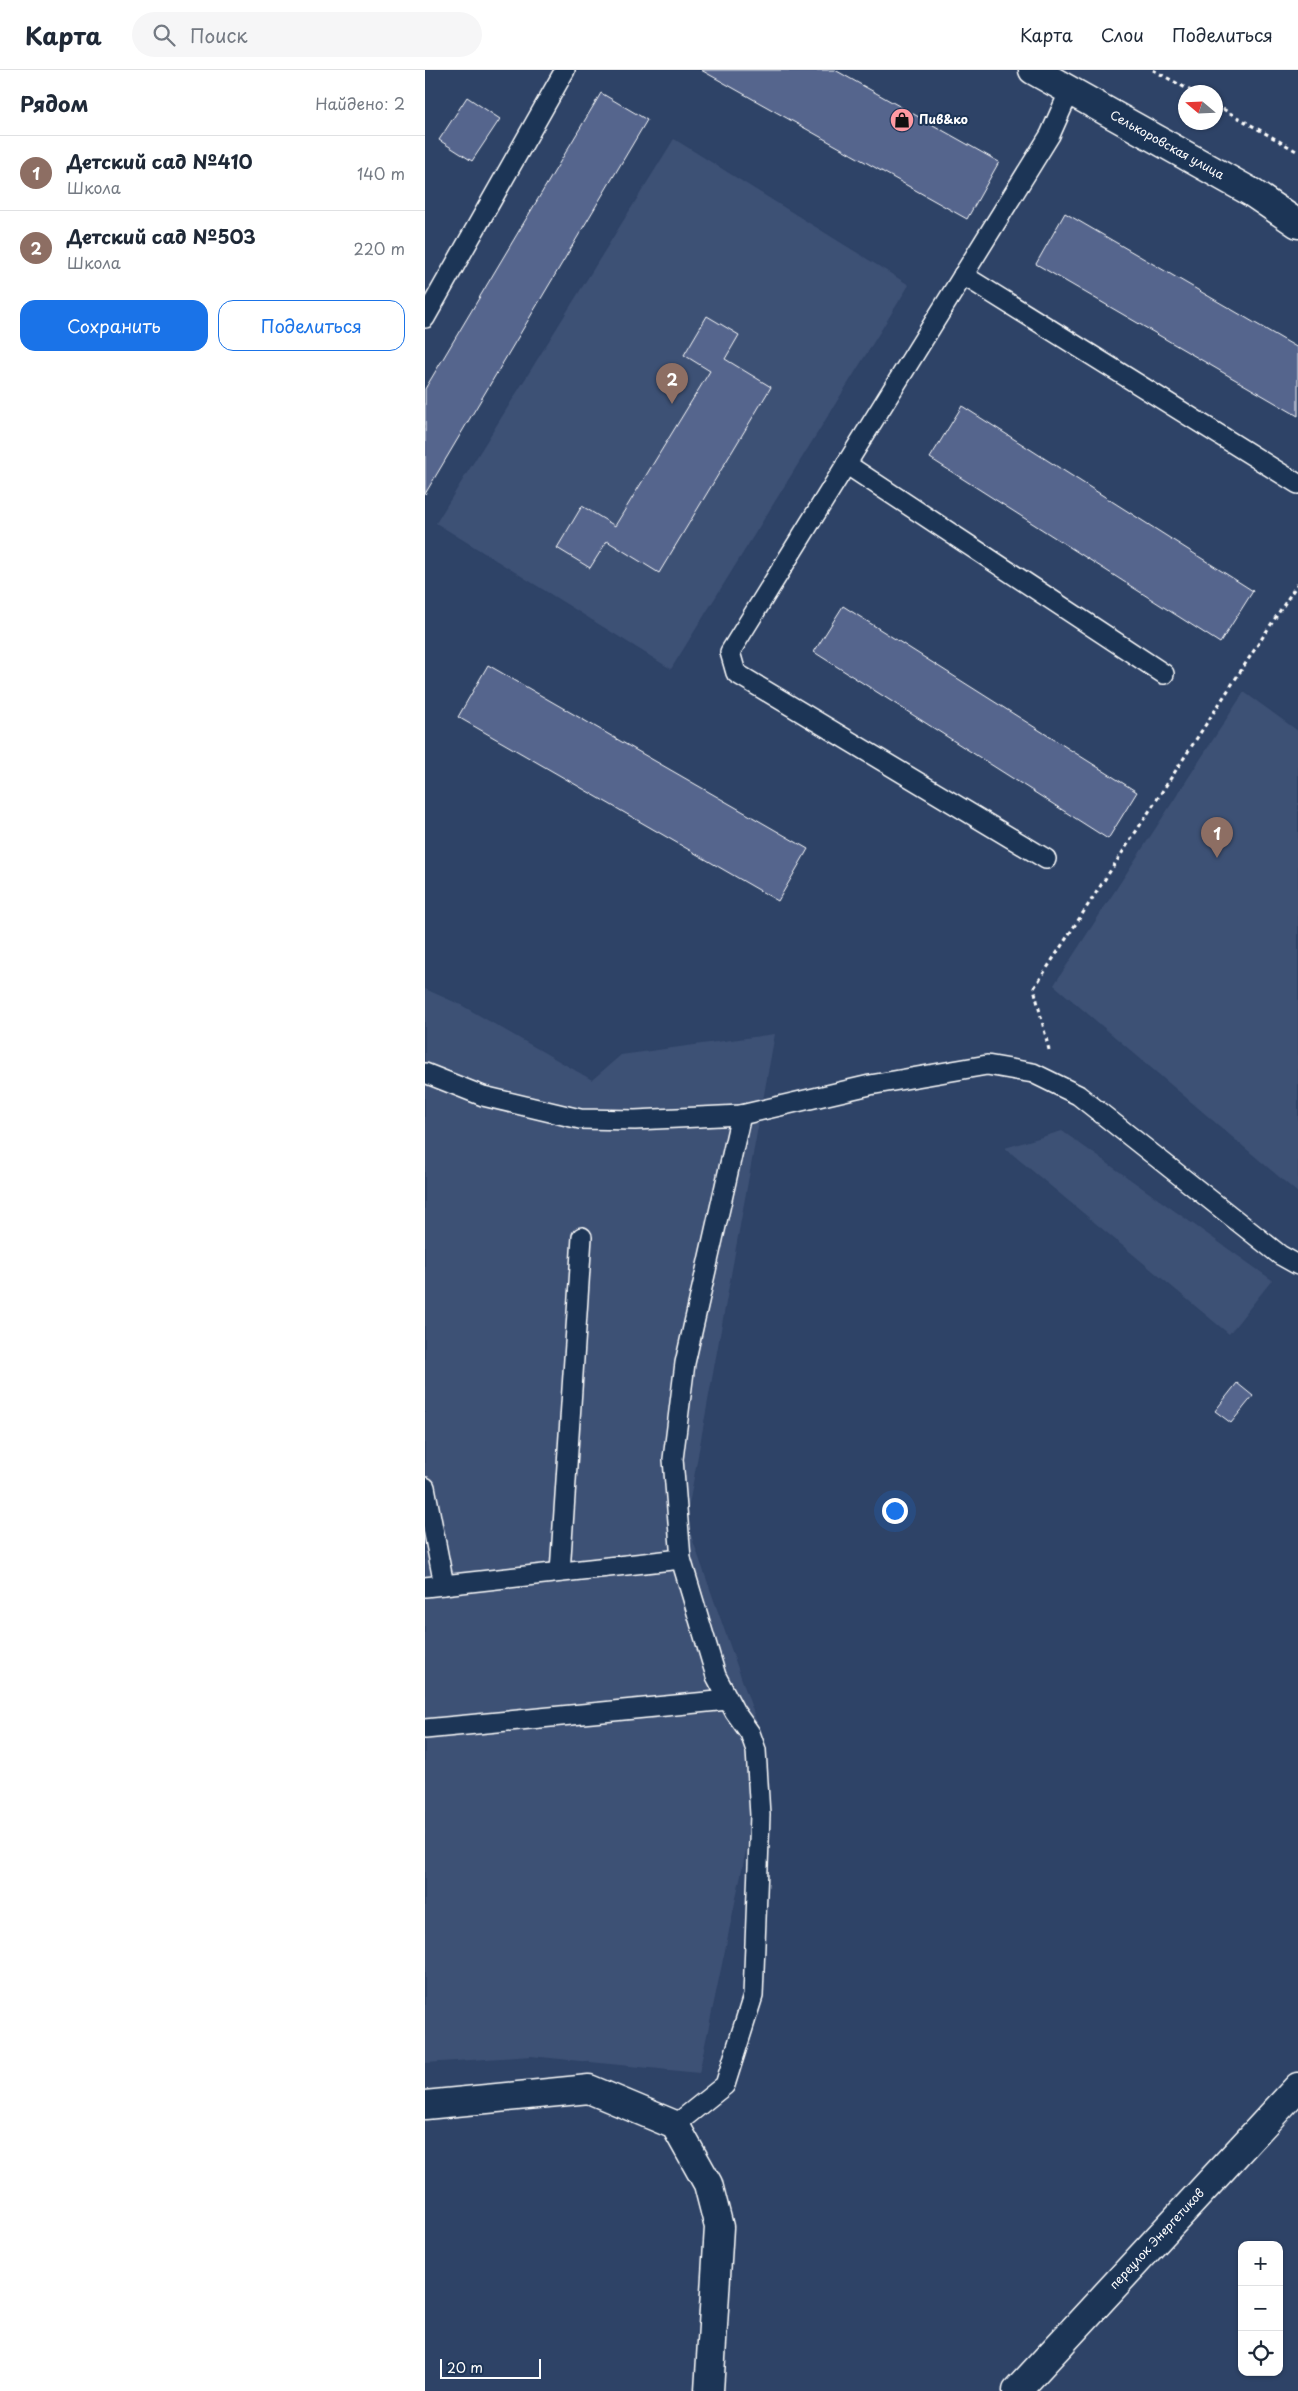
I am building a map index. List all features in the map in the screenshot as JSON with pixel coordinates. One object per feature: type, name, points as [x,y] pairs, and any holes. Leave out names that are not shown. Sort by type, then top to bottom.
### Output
[{"type":"street","name":"Селькоровская улица","points":[[1033,70],[1251,192],[1298,224]]},
{"type":"street","name":"переулок Энергетиков","points":[[1017,2391],[1298,2087]]},
{"type":"street","points":[[425,2105],[589,2089],[675,2125],[708,2184],[719,2227],[709,2391]]},
{"type":"lane","points":[[425,318],[565,70]]},
{"type":"lane","points":[[1047,859],[736,673],[731,652],[1050,135],[1070,90]]},
{"type":"lane","points":[[963,275],[1298,484]]},
{"type":"lane","points":[[847,464],[1164,674]]},
{"type":"lane","points":[[425,1073],[483,1096],[580,1119],[635,1120],[741,1115],[870,1085],[987,1065],[1033,1073],[1078,1095],[1280,1255],[1298,1265]]},
{"type":"lane","points":[[675,2125],[725,2086],[753,1996],[760,1815],[756,1750],[750,1733],[728,1700],[716,1676],[681,1559],[673,1459],[685,1364],[741,1115]]},
{"type":"lane","points":[[560,1572],[583,1237]]},
{"type":"lane","points":[[425,1487],[444,1585]]},
{"type":"lane","points":[[425,1587],[681,1559]]},
{"type":"lane","points":[[425,1729],[728,1700]]},
{"type":"path","points":[[1153,70],[1180,85]]},
{"type":"path","points":[[1223,110],[1298,152]]},
{"type":"path","points":[[1057,1085],[1034,988],[1298,583]]},
{"type":"shaded area","points":[[674,139],[909,285],[671,669],[436,523]]},
{"type":"shaded area","points":[[1244,692],[1298,731],[1298,1193],[1054,985]]},
{"type":"shaded area","points":[[425,989],[461,1005],[592,1080],[621,1055],[775,1034],[686,1521],[767,1751],[699,2073],[531,2056],[425,2063]]},
{"type":"shaded area","points":[[1062,1131],[1272,1280],[1229,1334],[1005,1148]]},
{"type":"building","points":[[701,70],[835,70],[999,162],[967,219]]},
{"type":"building","points":[[601,93],[647,120],[425,494],[425,389]]},
{"type":"building","points":[[467,97],[500,119],[472,161],[439,140]]},
{"type":"building","points":[[1065,213],[1298,348],[1298,416],[1036,264]]},
{"type":"building","points":[[707,316],[739,335],[725,359],[771,387],[659,573],[607,541],[590,568],[557,548],[582,506],[615,526],[710,371],[684,355]]},
{"type":"building","points":[[962,406],[1253,591],[1220,643],[930,458]]},
{"type":"building","points":[[843,606],[1137,792],[1108,839],[814,652]]},
{"type":"building","points":[[488,665],[808,849],[778,901],[458,717]]},
{"type":"building","points":[[1237,1383],[1253,1396],[1231,1423],[1215,1411]]},
{"type":"place","name":"Пив&ко","points":[[902,120]]},
{"type":"place","name":"Детский сад №503","points":[[672,404]]},
{"type":"place","name":"Детский сад №410","points":[[1217,858]]}]
